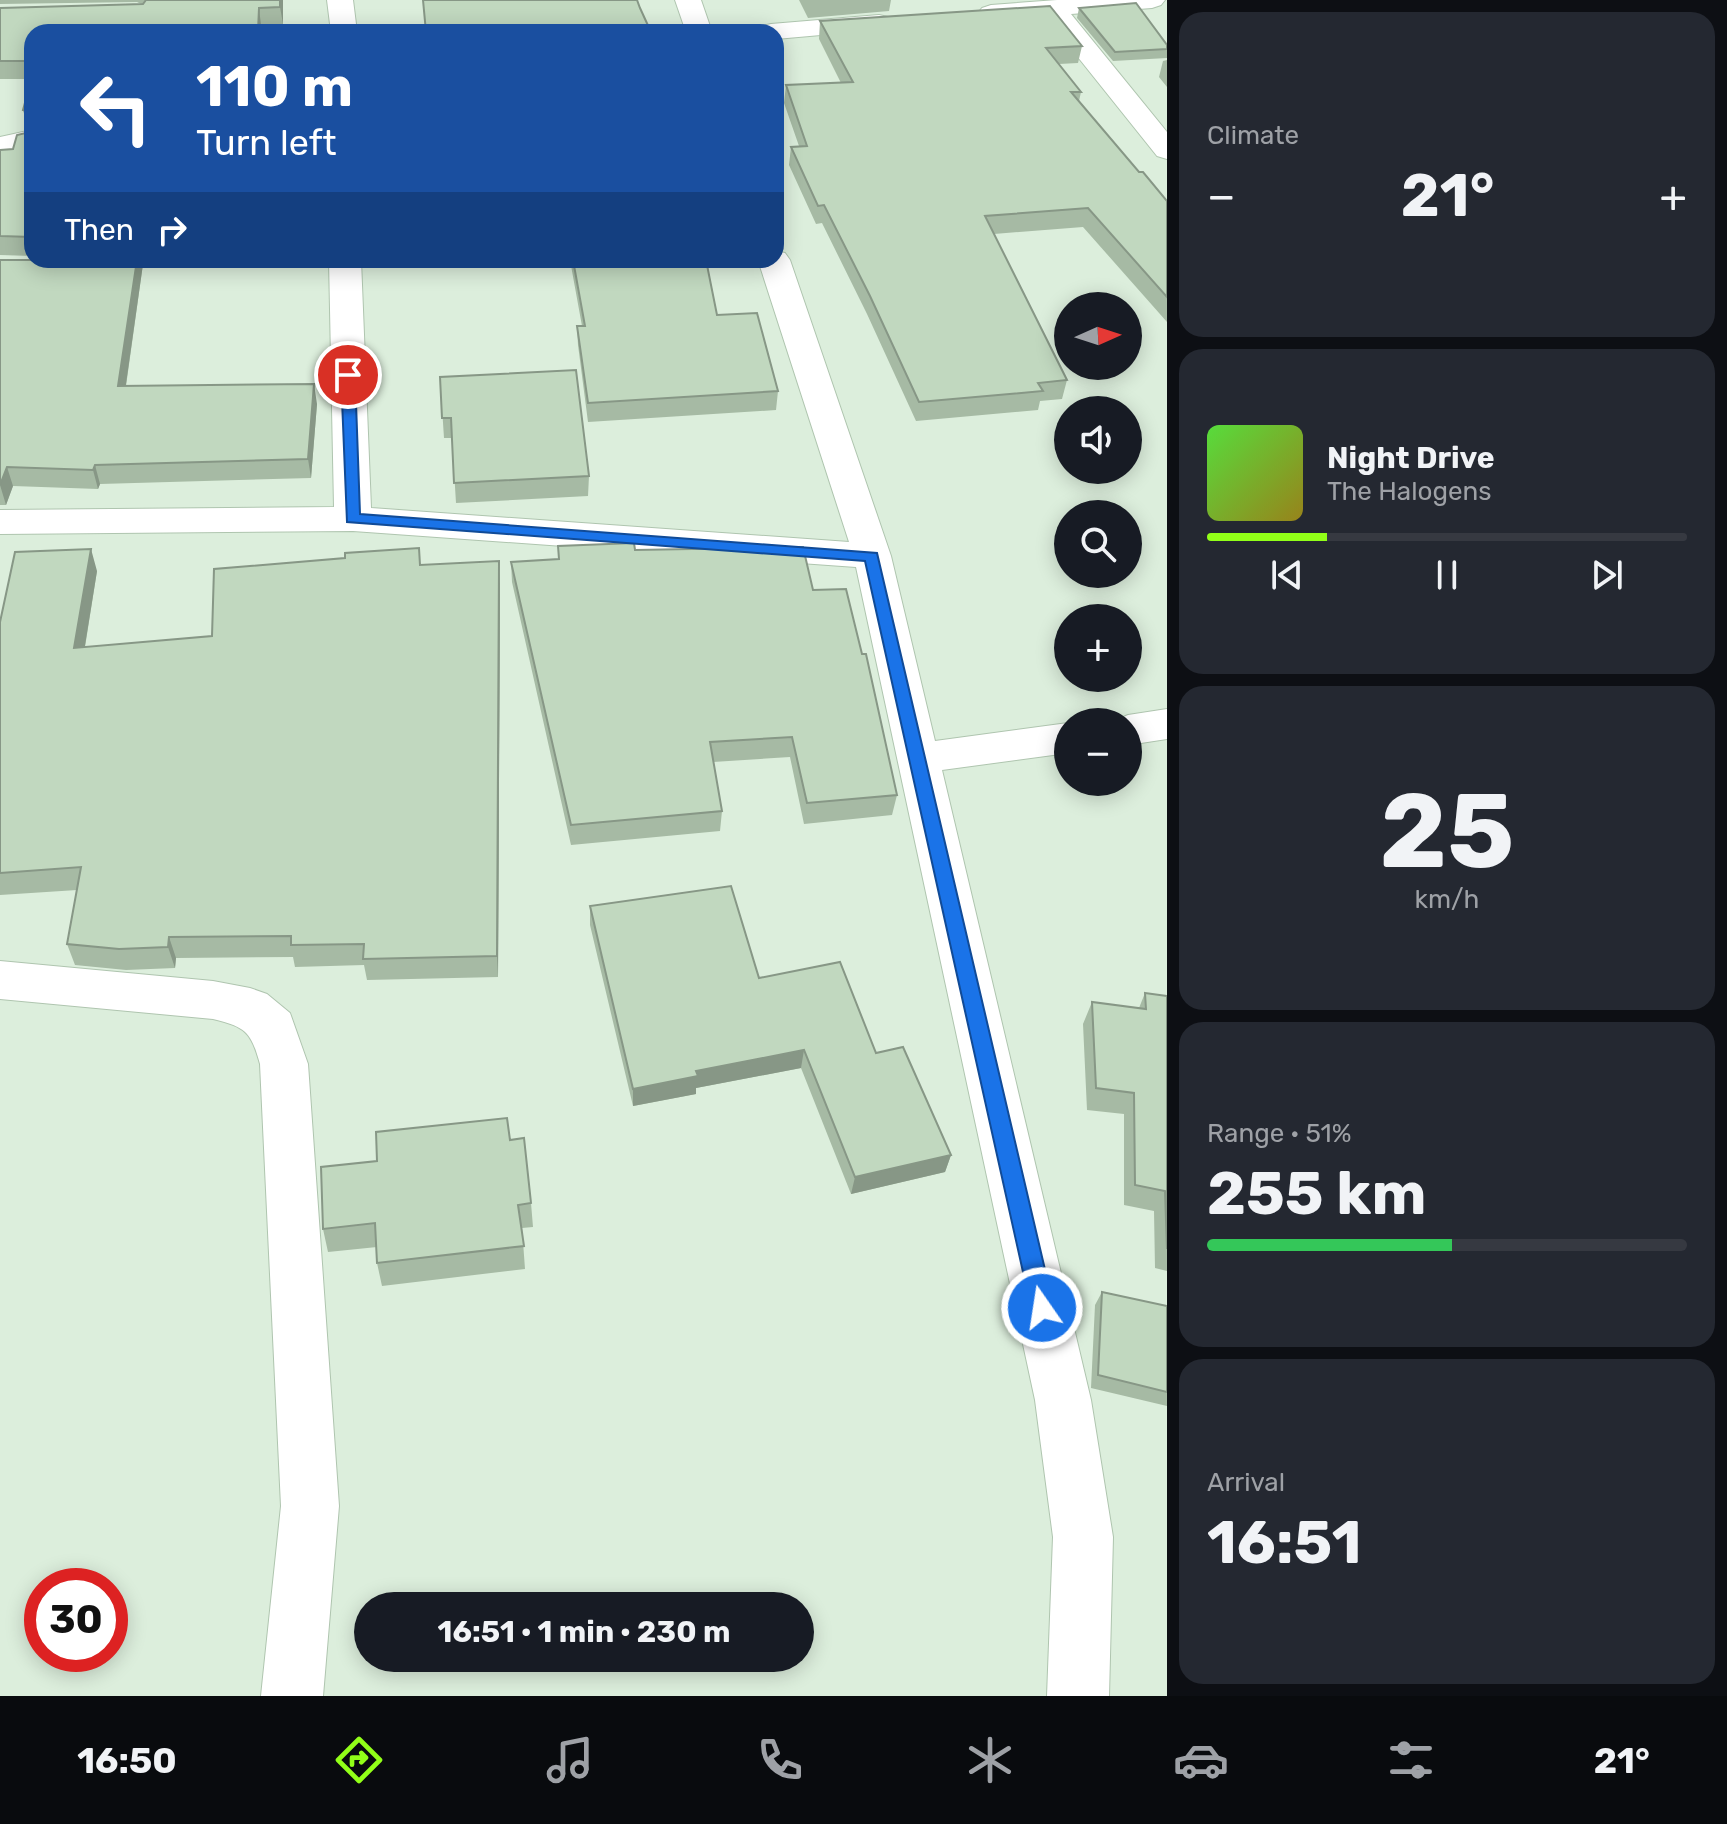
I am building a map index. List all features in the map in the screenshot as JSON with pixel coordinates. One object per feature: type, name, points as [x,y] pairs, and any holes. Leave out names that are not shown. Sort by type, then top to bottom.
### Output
[{"type":"street","points":[[340,0],[343,24]]},
{"type":"street","points":[[688,0],[696,24]]},
{"type":"street","points":[[973,15],[1152,0]]},
{"type":"street","points":[[1052,8],[1167,150]]},
{"type":"street","points":[[784,31],[911,20]]},
{"type":"street","points":[[0,146],[24,141]]},
{"type":"street","points":[[345,268],[353,519]]},
{"type":"street","points":[[777,268],[872,556],[1063,1400],[1083,1537],[1078,1696]]},
{"type":"street","points":[[0,522],[353,519],[872,556]]},
{"type":"street","points":[[1142,728],[1167,724]]},
{"type":"street","points":[[919,758],[1054,740]]},
{"type":"street","points":[[0,980],[213,1000],[250,1008],[273,1027],[284,1064],[310,1506],[292,1696]]},
{"type":"shaded area","points":[[0,0],[1167,0],[1167,1696],[0,1696]]},
{"type":"building","points":[[146,0],[280,0],[280,7],[259,8],[258,24],[24,24],[24,61],[0,61],[0,8],[143,4]]},
{"type":"building","points":[[423,0],[637,0],[648,24],[425,24]]},
{"type":"building","points":[[1136,3],[1167,49],[1115,52],[1079,8]]},
{"type":"building","points":[[1050,6],[1082,46],[1046,48],[1081,92],[1071,92],[1167,201],[1167,297],[1088,208],[985,216],[1054,354],[1054,380],[1067,380],[1038,383],[1043,391],[919,402],[870,296],[824,205],[818,206],[791,147],[807,146],[786,85],[853,82],[820,21]]},
{"type":"building","points":[[24,133],[24,237],[0,236],[0,150],[13,149],[17,135]]},
{"type":"building","points":[[0,260],[24,260],[24,268],[136,268],[118,386],[314,384],[308,459],[95,465],[93,470],[7,467],[0,485]]},
{"type":"building","points":[[574,268],[708,268],[717,315],[757,313],[778,391],[588,403],[577,326],[585,326]]},
{"type":"building","points":[[576,370],[589,476],[454,483],[451,418],[442,418],[440,377]]},
{"type":"building","points":[[634,543],[635,550],[803,547],[813,590],[846,589],[862,654],[866,654],[897,795],[807,803],[792,737],[710,742],[722,811],[571,825],[511,562],[559,559],[558,546]]},
{"type":"building","points":[[419,548],[420,565],[499,561],[497,956],[363,959],[364,944],[291,945],[291,936],[169,937],[168,947],[119,949],[67,944],[81,867],[0,873],[0,622],[15,552],[91,549],[74,648],[212,636],[214,569],[345,558],[345,553]]},
{"type":"building","points":[[731,886],[759,978],[840,962],[876,1053],[903,1047],[951,1155],[855,1177],[804,1050],[696,1071],[698,1076],[633,1089],[590,906]]},
{"type":"building","points":[[1145,993],[1167,996],[1167,1249],[1165,1191],[1135,1185],[1134,1093],[1096,1088],[1092,1002],[1146,1009]]},
{"type":"building","points":[[507,1118],[510,1140],[524,1138],[531,1203],[518,1205],[524,1246],[377,1263],[375,1223],[323,1229],[321,1167],[377,1161],[376,1132]]},
{"type":"building","points":[[1102,1292],[1167,1306],[1167,1392],[1098,1375]]},
{"type":"route","points":[[348,375],[353,519],[872,556],[1042,1308]]}]
